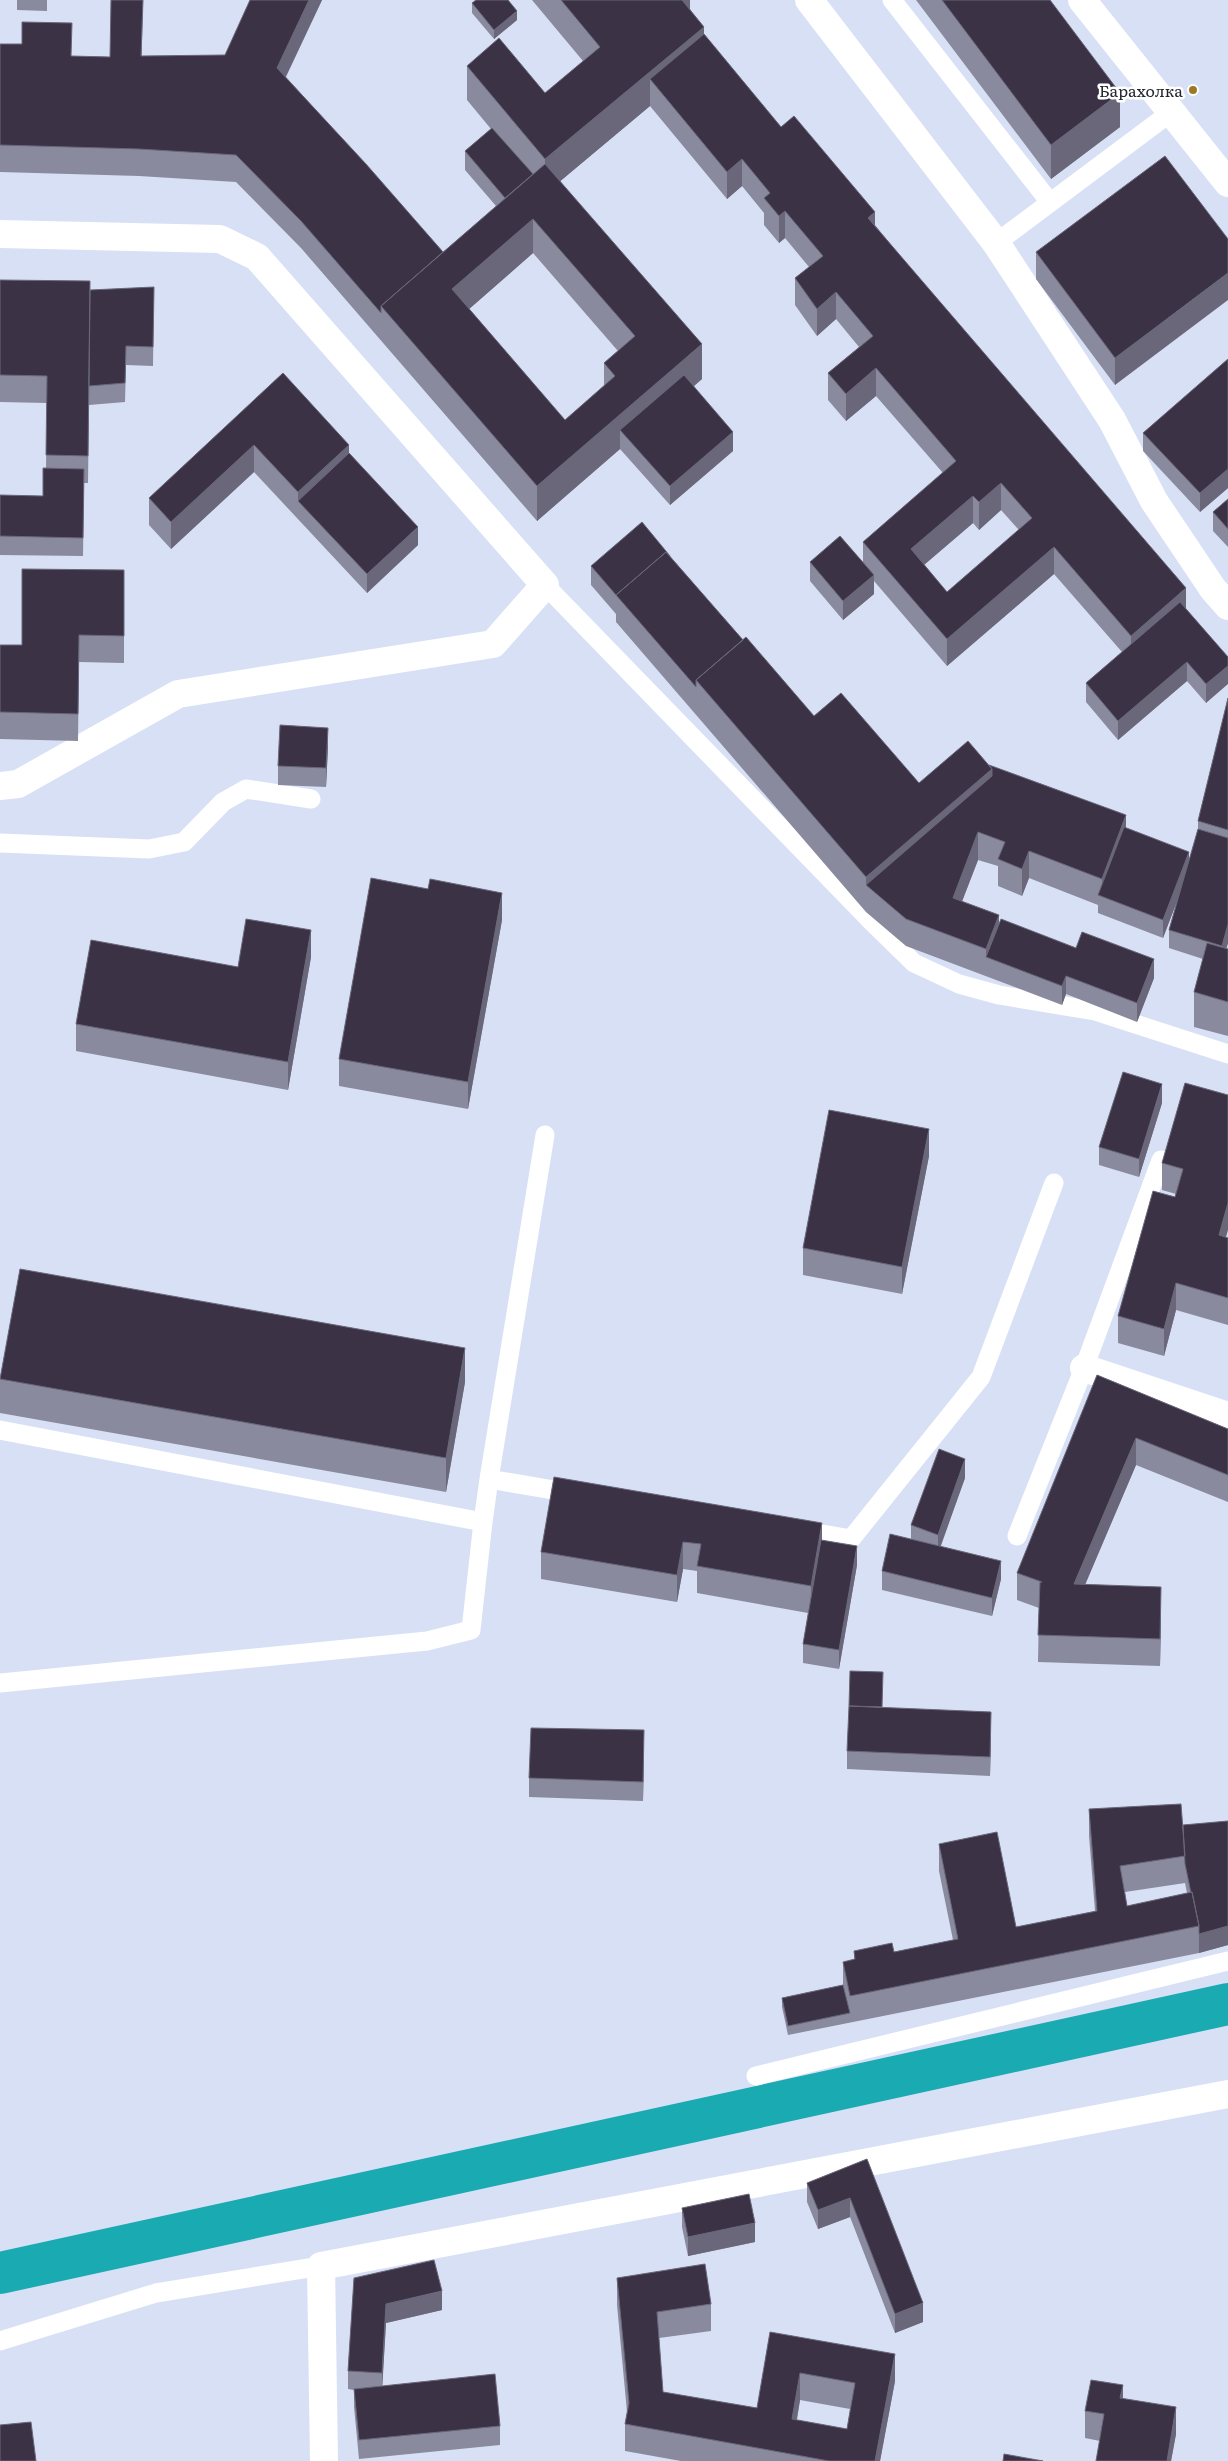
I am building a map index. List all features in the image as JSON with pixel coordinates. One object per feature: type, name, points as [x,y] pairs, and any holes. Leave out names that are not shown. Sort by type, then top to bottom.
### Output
[{"type":"street","points":[[809,0],[996,243],[1112,420],[1154,501],[1213,589],[1228,606]]},
{"type":"street","points":[[1082,0],[1228,184]]},
{"type":"street","points":[[0,234],[220,239],[257,257],[545,585],[493,644],[178,694],[18,784],[0,786]]},
{"type":"street","points":[[1084,1368],[1228,1416]]},
{"type":"street","points":[[324,2461],[321,2266],[1228,2094]]},
{"type":"lane","points":[[892,0],[1049,201]]},
{"type":"lane","points":[[996,243],[1049,201],[1170,113]]},
{"type":"lane","points":[[545,585],[914,963],[959,984],[999,995],[1095,1011],[1228,1054]]},
{"type":"lane","points":[[0,843],[149,850],[184,842],[223,802],[246,789],[311,798]]},
{"type":"lane","points":[[0,1683],[426,1641],[472,1630],[482,1522],[546,1135]]},
{"type":"lane","points":[[1017,1536],[1084,1368],[1160,1160]]},
{"type":"lane","points":[[782,1528],[851,1539],[981,1377],[1054,1183]]},
{"type":"lane","points":[[0,1430],[482,1522]]},
{"type":"lane","points":[[489,1479],[597,1497]]},
{"type":"lane","points":[[756,2076],[1228,1962]]},
{"type":"lane","points":[[0,2341],[156,2293],[321,2266]]},
{"type":"building","points":[[111,0],[143,0],[141,56],[225,55],[250,0],[309,0],[277,68],[366,164],[443,252],[381,306],[381,313],[301,221],[236,155],[139,149],[0,145],[0,44],[22,44],[22,22],[72,23],[71,56],[110,57]]},
{"type":"building","points":[[476,0],[508,0],[517,11],[494,30],[472,3]]},
{"type":"building","points":[[561,0],[682,0],[704,27],[545,159],[467,66],[499,38],[545,93],[600,47]]},
{"type":"building","points":[[942,0],[1050,0],[1120,93],[1051,145]]},
{"type":"building","points":[[704,34],[781,127],[794,116],[875,212],[868,218],[1186,588],[1131,636],[1054,547],[947,639],[863,542],[956,461],[876,368],[846,394],[828,373],[873,336],[836,292],[817,309],[795,278],[823,256],[785,211],[779,216],[764,198],[770,193],[742,159],[727,172],[650,79]],"holes":[[[1001,483],[1032,518],[947,592],[911,549],[973,496],[979,502]]]},
{"type":"building","points":[[492,128],[533,174],[505,198],[465,151]]},
{"type":"building","points":[[1165,156],[1228,239],[1228,273],[1115,358],[1036,252]]},
{"type":"building","points":[[545,164],[702,344],[537,486],[381,306]],"holes":[[[533,219],[635,336],[604,363],[615,376],[565,420],[452,289]]]},
{"type":"building","points":[[0,280],[90,281],[88,456],[46,455],[47,376],[0,375]]},
{"type":"building","points":[[154,287],[153,347],[126,346],[125,383],[89,386],[90,290]]},
{"type":"building","points":[[1228,359],[1228,469],[1200,493],[1143,433]]},
{"type":"building","points":[[283,373],[349,445],[298,492],[254,445],[171,522],[149,498]]},
{"type":"building","points":[[684,375],[733,432],[670,486],[620,430]]},
{"type":"building","points":[[349,453],[418,527],[367,574],[298,501]]},
{"type":"building","points":[[43,468],[84,469],[83,538],[0,536],[0,495],[43,496]]},
{"type":"building","points":[[1228,499],[1228,529],[1213,512]]},
{"type":"building","points":[[642,522],[670,556],[666,552],[616,595],[591,566]]},
{"type":"building","points":[[840,536],[874,575],[843,601],[810,562]]},
{"type":"building","points":[[666,552],[743,640],[696,680],[696,687],[616,595]]},
{"type":"building","points":[[22,569],[124,570],[124,636],[79,635],[78,714],[0,712],[0,645],[22,645]]},
{"type":"building","points":[[1180,602],[1228,657],[1228,666],[1206,684],[1187,662],[1118,721],[1086,683]]},
{"type":"building","points":[[746,637],[814,716],[841,693],[919,783],[968,741],[992,769],[866,877],[696,680]]},
{"type":"building","points":[[1228,698],[1228,830],[1198,821]]},
{"type":"building","points":[[280,725],[328,728],[326,768],[278,766]]},
{"type":"building","points":[[989,765],[1126,815],[1102,879],[1029,851],[1022,869],[998,859],[1005,842],[978,832],[953,898],[999,915],[986,949],[906,919],[866,885],[992,776],[992,769]]},
{"type":"building","points":[[1124,827],[1189,852],[1163,920],[1098,895]]},
{"type":"building","points":[[1198,829],[1228,838],[1228,924],[1222,946],[1169,930]]},
{"type":"building","points":[[371,878],[428,889],[430,879],[502,893],[468,1082],[339,1059]]},
{"type":"building","points":[[246,919],[311,930],[288,1062],[76,1024],[91,940],[238,967]]},
{"type":"building","points":[[1001,919],[1076,948],[1082,932],[1154,959],[1137,1003],[1066,976],[1062,986],[986,957]]},
{"type":"building","points":[[1207,943],[1228,949],[1228,1002],[1194,992]]},
{"type":"building","points":[[1123,1072],[1162,1084],[1139,1159],[1099,1147]]},
{"type":"building","points":[[1185,1083],[1228,1095],[1228,1203],[1219,1235],[1228,1238],[1228,1298],[1176,1283],[1164,1329],[1118,1316],[1153,1191],[1175,1197],[1183,1169],[1162,1163]]},
{"type":"building","points":[[829,1110],[929,1129],[902,1267],[803,1248]]},
{"type":"building","points":[[20,1269],[465,1348],[446,1458],[0,1379]]},
{"type":"building","points":[[1097,1375],[1228,1429],[1228,1475],[1136,1438],[1074,1584],[1161,1587],[1160,1639],[1038,1635],[1040,1582],[1042,1582],[1017,1573]]},
{"type":"building","points":[[939,1449],[965,1459],[938,1535],[911,1525]]},
{"type":"building","points":[[554,1477],[822,1523],[811,1586],[697,1566],[701,1544],[683,1542],[677,1575],[541,1552]]},
{"type":"building","points":[[890,1534],[1001,1561],[992,1598],[882,1571]]},
{"type":"building","points":[[821,1540],[857,1546],[839,1650],[803,1644]]},
{"type":"building","points":[[850,1671],[883,1672],[882,1707],[849,1706]]},
{"type":"building","points":[[849,1706],[991,1712],[990,1757],[847,1751]]},
{"type":"building","points":[[531,1728],[644,1730],[643,1782],[529,1778]]},
{"type":"building","points":[[1181,1804],[1185,1856],[1120,1866],[1127,1906],[1192,1892],[1199,1926],[850,1996],[843,1962],[855,1959],[854,1951],[892,1943],[894,1952],[958,1939],[939,1844],[997,1832],[1016,1927],[1097,1911],[1089,1809]]},
{"type":"building","points":[[1228,1821],[1228,1926],[1199,1934],[1199,1926],[1185,1864],[1183,1825]]},
{"type":"building","points":[[843,1985],[850,2013],[788,2026],[782,1998]]},
{"type":"building","points":[[867,2159],[923,2303],[895,2314],[850,2198],[818,2210],[807,2183]]},
{"type":"building","points":[[749,2194],[755,2223],[688,2237],[682,2208]]},
{"type":"building","points":[[434,2260],[442,2291],[386,2304],[382,2373],[348,2371],[354,2278]]},
{"type":"building","points":[[705,2264],[711,2304],[657,2312],[663,2392],[757,2408],[770,2332],[895,2354],[875,2461],[829,2461],[625,2424],[629,2403],[617,2278]],"holes":[[[800,2373],[855,2383],[847,2429],[792,2419]]]},
{"type":"building","points":[[495,2374],[500,2426],[359,2440],[354,2389]]},
{"type":"building","points":[[1091,2380],[1123,2385],[1120,2398],[1176,2407],[1167,2461],[1096,2461],[1104,2414],[1085,2411]]},
{"type":"building","points":[[31,2422],[36,2461],[0,2461],[0,2425]]},
{"type":"building","points":[[1004,2454],[1043,2461],[1003,2461]]},
{"type":"waterway","points":[[0,2273],[1228,2004]]},
{"type":"place","name":"Барахолка","points":[[1193,90]]}]
